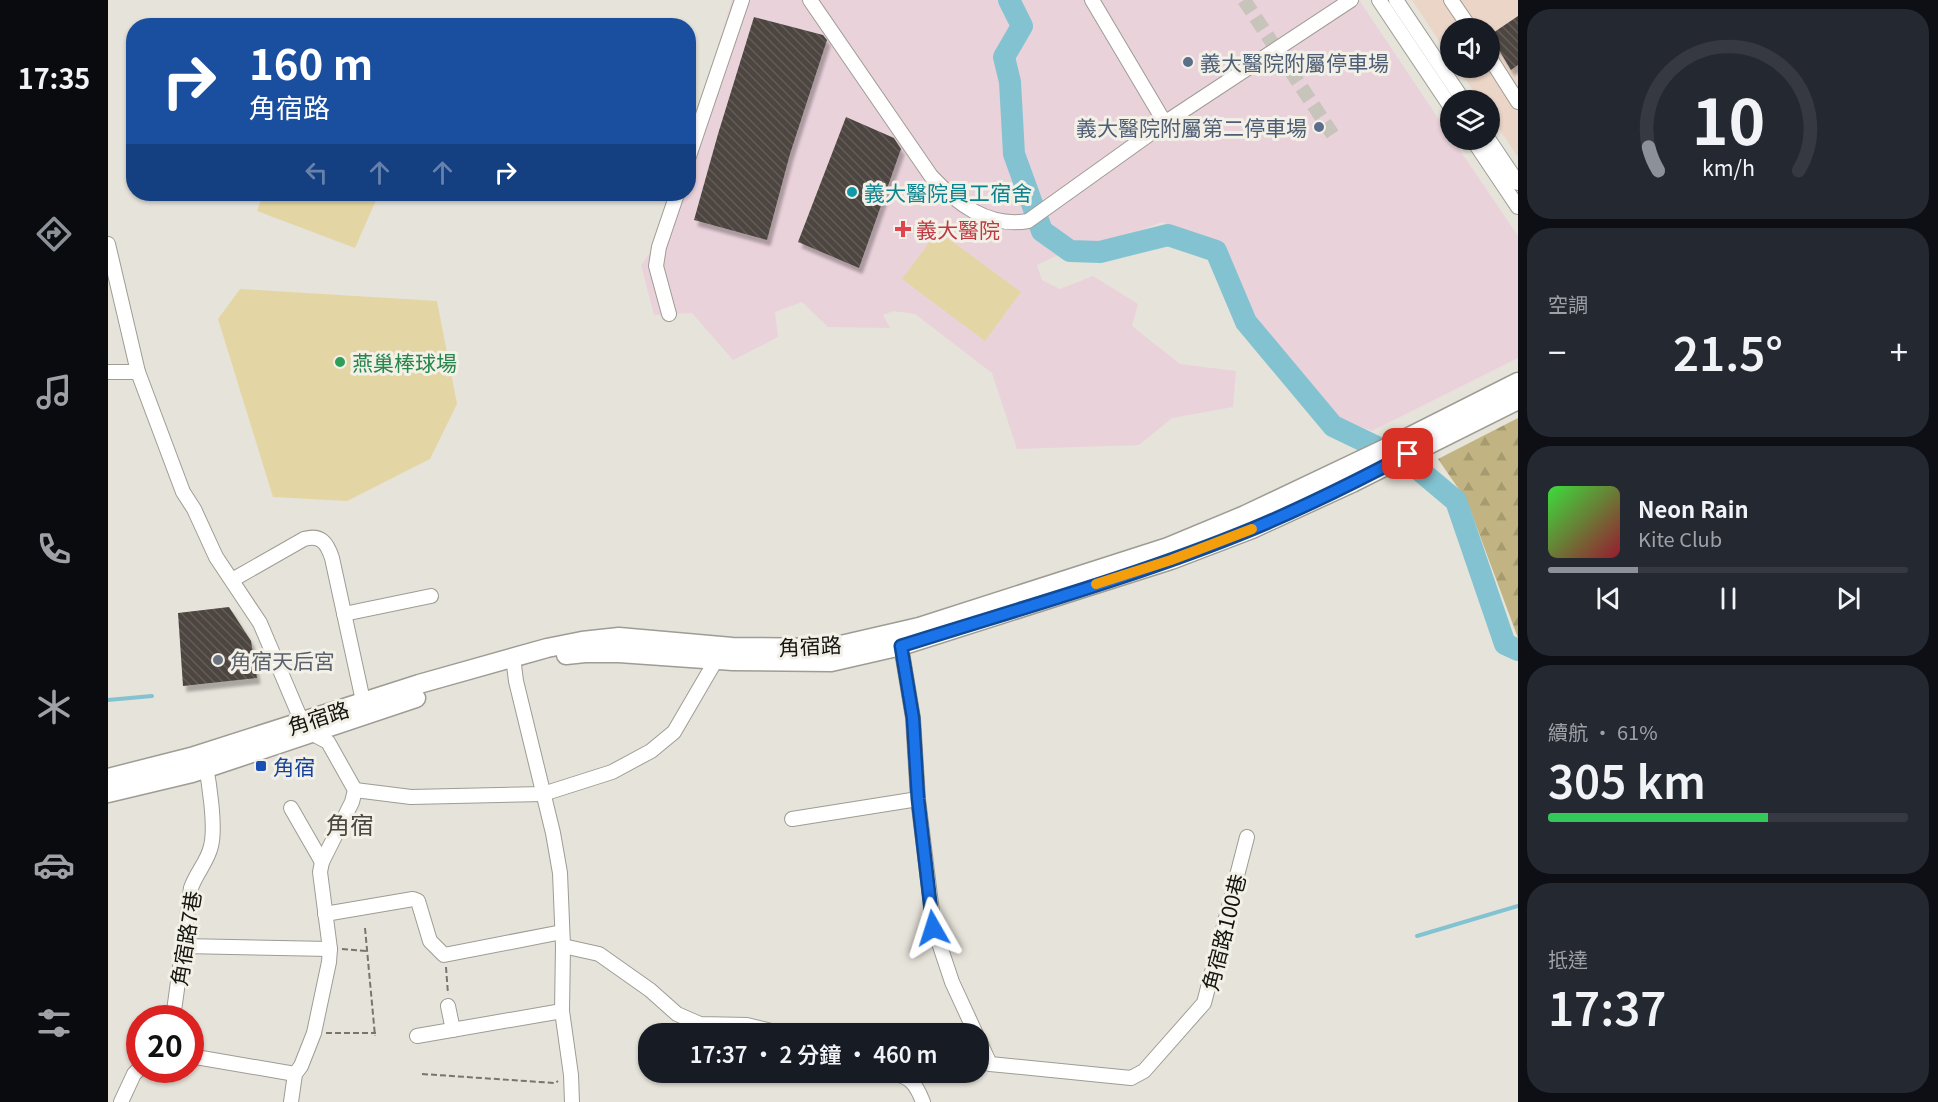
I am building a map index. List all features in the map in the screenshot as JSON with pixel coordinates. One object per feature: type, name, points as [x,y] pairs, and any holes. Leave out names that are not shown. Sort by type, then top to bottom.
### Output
[{"type":"main road","name":"角宿路","points":[[717,653],[831,662],[901,646],[1171,560],[1252,529],[1357,471],[1401,441],[1518,382]]},
{"type":"main road","name":"角宿路","points":[[108,793],[514,662],[585,653],[717,653],[828,648],[919,627],[1168,547],[1357,471],[1377,471],[1518,400]]},
{"type":"main road","name":"角宿路","points":[[108,778],[205,761]]},
{"type":"street","points":[[696,135],[742,0]]},
{"type":"street","points":[[810,0],[931,176],[950,196],[977,213],[1011,224],[1028,221],[1165,123],[1351,0]]},
{"type":"street","points":[[1092,0],[1165,123]]},
{"type":"street","points":[[1379,0],[1440,91]]},
{"type":"street","points":[[1396,0],[1456,90]]},
{"type":"street","points":[[1451,0],[1463,18]]},
{"type":"street","points":[[1500,74],[1518,102]]},
{"type":"street","points":[[1480,150],[1518,207]]},
{"type":"street","points":[[1496,150],[1518,183]]},
{"type":"street","points":[[669,314],[656,266],[659,247],[675,201]]},
{"type":"street","points":[[108,244],[138,372],[183,492],[194,509],[216,557],[260,623],[307,728],[328,742],[355,790],[352,802],[322,862],[320,872],[330,948],[329,962],[314,1033],[301,1066],[295,1074],[291,1102]]},
{"type":"street","points":[[111,369],[138,372]]},
{"type":"street","points":[[232,580],[304,539],[316,537],[324,541],[329,549],[364,709]]},
{"type":"street","points":[[344,614],[431,596]]},
{"type":"street","points":[[901,646],[913,718],[918,799],[933,928],[952,982],[971,1023]]},
{"type":"street","points":[[355,790],[411,797],[543,794],[612,772],[651,751],[674,732],[717,653]]},
{"type":"street","points":[[514,662],[516,681],[553,833],[560,873],[563,939],[562,1011],[571,1075],[572,1102]]},
{"type":"street","name":"角宿路7巷","points":[[175,1005],[191,888],[211,847],[213,828],[205,761]]},
{"type":"street","points":[[792,819],[918,799]]},
{"type":"street","points":[[291,808],[322,862]]},
{"type":"street","name":"角宿路100巷","points":[[989,1062],[990,1064],[1131,1078],[1144,1071],[1204,1003],[1247,837]]},
{"type":"street","points":[[325,914],[413,899],[418,901],[430,941],[444,955],[563,939],[599,954],[650,990],[678,1014],[698,1023]]},
{"type":"street","points":[[183,946],[330,948]]},
{"type":"street","points":[[448,1006],[453,1030]]},
{"type":"street","points":[[417,1036],[562,1011]]},
{"type":"street","points":[[204,1058],[295,1074]]},
{"type":"street","points":[[121,1102],[130,1083]]},
{"type":"street","points":[[912,1083],[923,1102]]},
{"type":"path","points":[[314,1033],[375,1035],[364,928]]},
{"type":"path","points":[[330,948],[367,951]]},
{"type":"path","points":[[444,955],[448,979],[448,1006]]},
{"type":"path","points":[[422,1074],[555,1083],[571,1075]]},
{"type":"shaded area","name":"義大醫院","points":[[732,0],[1359,0],[1440,121],[1440,150],[1460,150],[1518,236],[1518,358],[1372,431],[1328,415],[1255,320],[1225,248],[1162,222],[1111,242],[1084,243],[1037,265],[1042,280],[1060,289],[1093,276],[1138,304],[1132,326],[1180,364],[1236,371],[1233,407],[1172,418],[1139,445],[1017,449],[992,373],[915,314],[893,311],[883,315],[890,328],[828,327],[802,302],[775,312],[778,337],[733,360],[692,313],[654,315],[641,265],[656,245],[670,201],[696,201],[696,119]]},
{"type":"shaded area","points":[[1412,0],[1518,0],[1518,157],[1500,130],[1500,90],[1473,90],[1465,78],[1500,78],[1500,18],[1440,18],[1440,42]]},
{"type":"shaded area","points":[[261,201],[376,201],[355,248],[257,211]]},
{"type":"shaded area","points":[[938,231],[1021,292],[985,341],[902,279]]},
{"type":"shaded area","name":"燕巢棒球場","points":[[240,289],[437,301],[457,404],[430,459],[347,501],[273,497],[218,319]]},
{"type":"green space","points":[[1518,418],[1518,638],[1467,501],[1438,459]]},
{"type":"building","points":[[1518,16],[1518,65],[1511,70],[1500,52],[1500,28]]},
{"type":"building","points":[[754,17],[823,35],[827,40],[790,154],[767,240],[694,220]]},
{"type":"building","name":"義大醫院員工宿舍","points":[[846,117],[894,138],[901,149],[859,268],[798,242]]},
{"type":"building","name":"角宿天后宮","points":[[229,607],[251,641],[257,678],[183,686],[178,613]]},
{"type":"waterway","points":[[1009,0],[1022,26],[1004,57],[1010,82],[1014,154],[1042,231],[1070,251],[1100,252],[1168,235],[1216,251],[1246,322],[1333,426],[1412,464],[1456,501],[1505,644],[1518,650]]},
{"type":"waterway","points":[[108,700],[152,696]]},
{"type":"waterway","points":[[1417,936],[1518,906]]},
{"type":"tunnel","points":[[1244,0],[1333,135]]},
{"type":"slow traffic","points":[[1096,584],[1171,560],[1252,529]]},
{"type":"place","name":"義大醫院附屬停車場","points":[[1188,62]]},
{"type":"place","name":"義大醫院附屬第二停車場","points":[[1319,127]]},
{"type":"place","name":"義大醫院員工宿舍","points":[[852,192]]},
{"type":"place","name":"義大醫院","points":[[903,229]]},
{"type":"place","name":"燕巢棒球場","points":[[340,362]]},
{"type":"place","name":"角宿天后宮","points":[[218,660]]},
{"type":"place","name":"角宿","points":[[261,766]]},
{"type":"district","name":"角宿","points":[[350,823]]},
{"type":"route","points":[[933,928],[918,799],[913,718],[901,646],[1171,560],[1252,529],[1352,483],[1408,454]]}]
